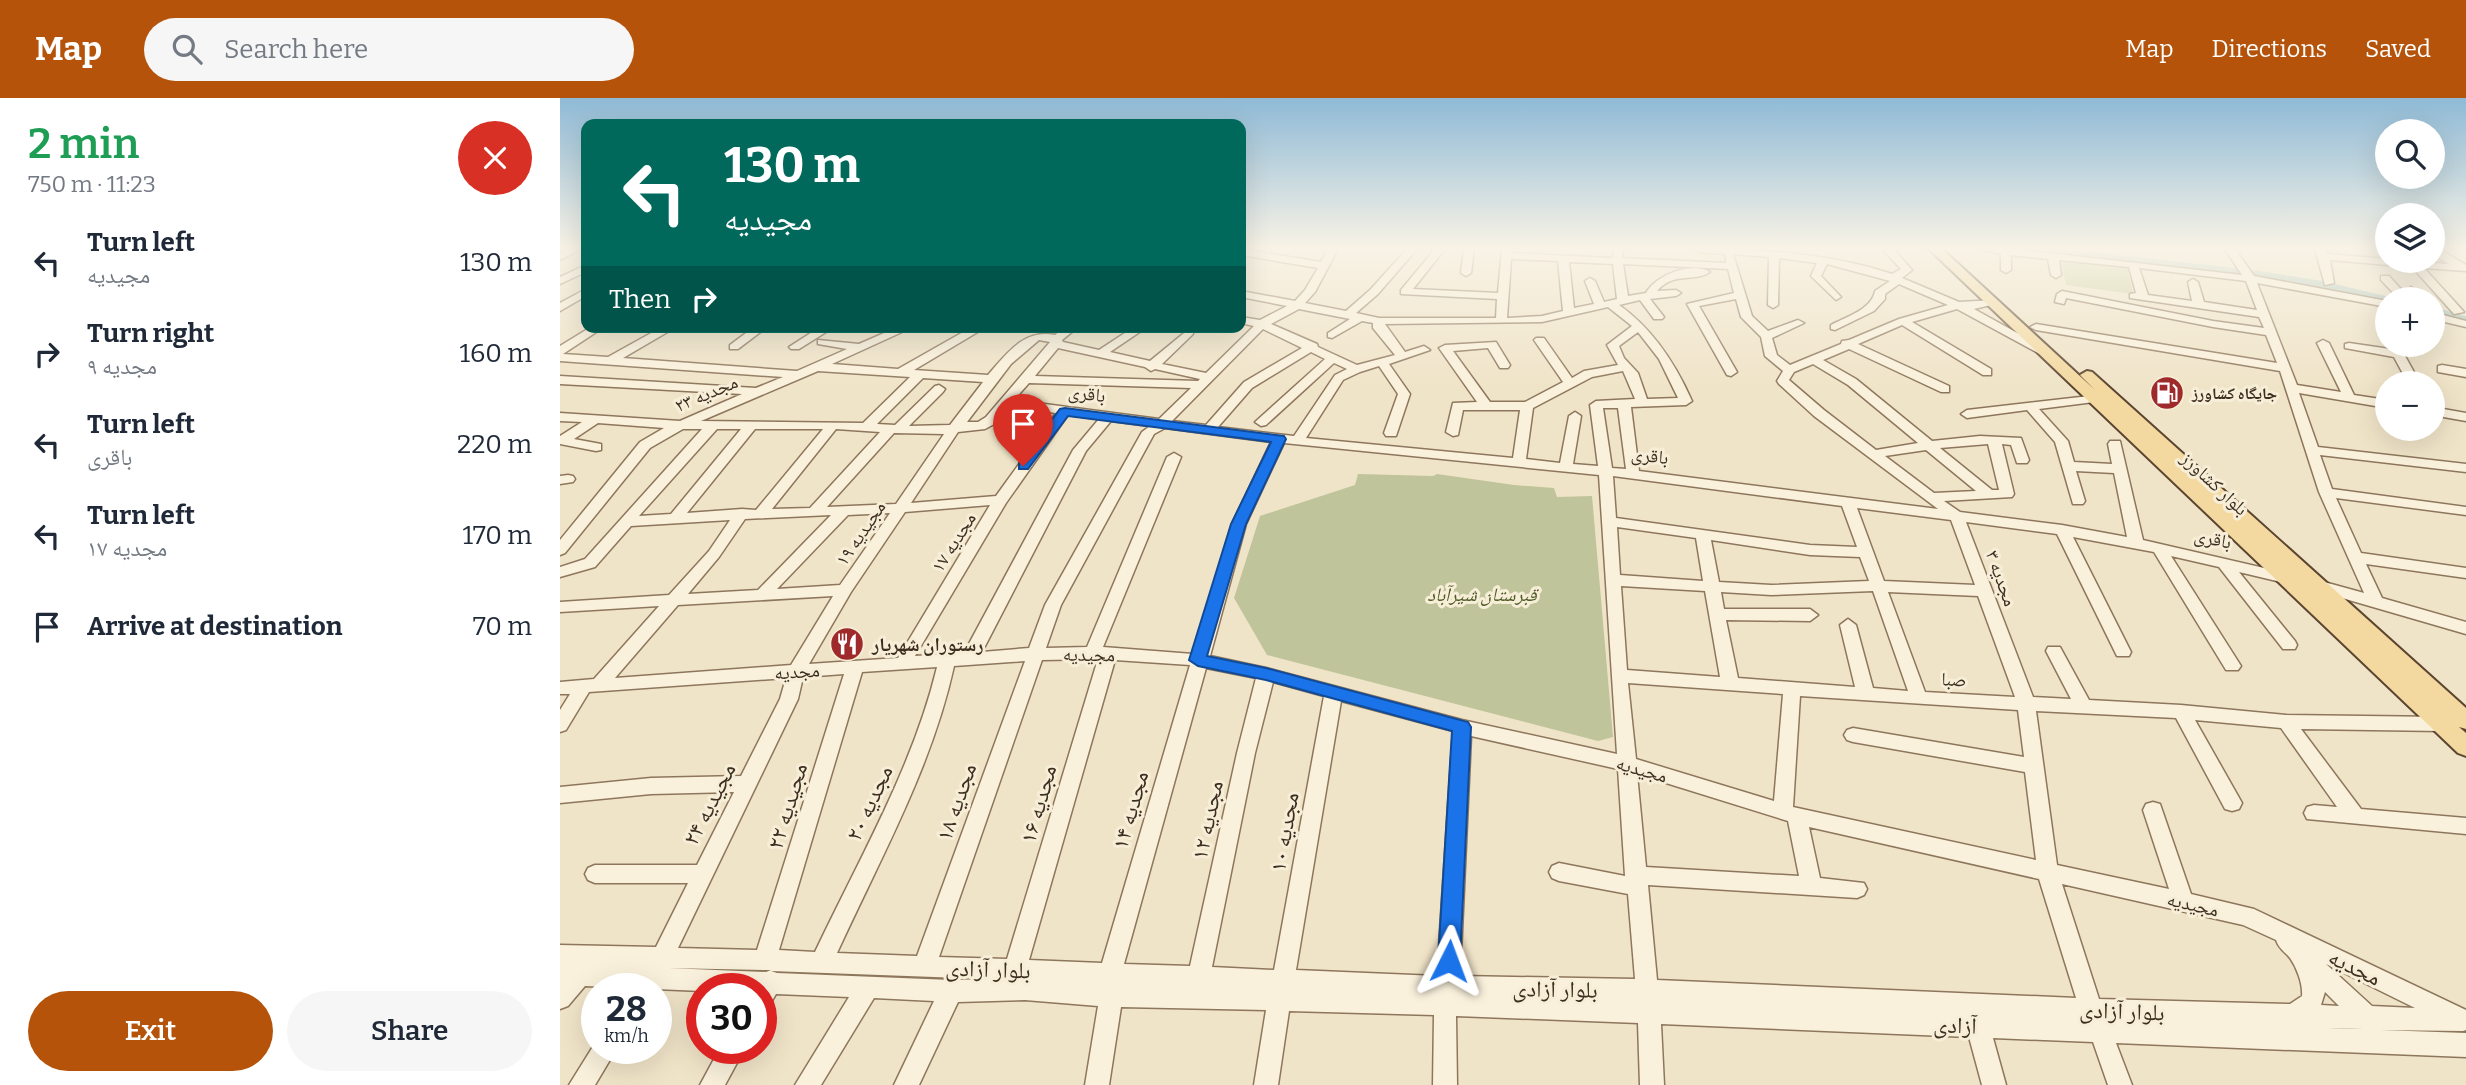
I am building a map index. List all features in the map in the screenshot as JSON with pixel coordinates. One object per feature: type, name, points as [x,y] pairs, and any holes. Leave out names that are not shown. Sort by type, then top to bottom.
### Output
[{"type":"main road","name":"بلوار کشاورز","points":[[1984,295],[2285,578],[2459,735]]},
{"type":"main road","name":"بلوار کشاورز","points":[[2001,295],[2317,585],[2459,735]]},
{"type":"street","points":[[560,308],[578,295]]},
{"type":"street","points":[[1246,295],[1378,321],[1542,319],[1655,295]]},
{"type":"street","points":[[1034,654],[1053,605],[1149,432],[1162,424],[1262,324],[1297,305],[1307,295]]},
{"type":"street","points":[[1348,315],[1371,295]]},
{"type":"street","points":[[1480,295],[1503,296],[1501,321]]},
{"type":"street","points":[[1567,295],[1569,314]]},
{"type":"street","points":[[1599,295],[1605,305],[1627,314],[1660,351],[1676,376],[1686,401],[1596,405],[1606,471],[1619,676],[1647,990]]},
{"type":"street","points":[[1622,295],[1623,301]]},
{"type":"street","points":[[1739,295],[1747,317],[1766,336],[1771,356],[1786,375],[1787,387],[1957,517]]},
{"type":"street","points":[[1731,372],[1692,304],[1739,295]]},
{"type":"street","points":[[1773,295],[1773,305]]},
{"type":"street","points":[[1835,327],[1870,309],[1880,299],[1879,295]]},
{"type":"street","points":[[1935,295],[1959,305],[2044,352]]},
{"type":"street","points":[[2060,302],[2062,295]]},
{"type":"street","points":[[2066,295],[2106,307],[2271,332]]},
{"type":"street","points":[[2138,295],[2264,314]]},
{"type":"street","points":[[2196,295],[2199,305]]},
{"type":"street","points":[[2257,295],[2285,368],[2326,492],[2376,602]]},
{"type":"street","points":[[2347,295],[2375,301]]},
{"type":"street","points":[[2442,295],[2461,317]]},
{"type":"street","points":[[1646,296],[1658,317]]},
{"type":"street","points":[[1786,375],[1813,359],[1903,321],[1959,305],[1974,306],[1991,302]]},
{"type":"street","points":[[1332,335],[1361,317]]},
{"type":"street","points":[[1246,321],[1262,324],[1313,346],[1356,369]]},
{"type":"street","points":[[1378,321],[1379,328],[1402,356]]},
{"type":"street","points":[[1903,321],[1987,372]]},
{"type":"street","points":[[1766,336],[1798,323]]},
{"type":"street","points":[[1638,327],[1614,345],[1625,367],[1632,373],[1643,404]]},
{"type":"street","points":[[2036,327],[2285,368]]},
{"type":"street","points":[[560,351],[589,333]]},
{"type":"street","points":[[609,361],[660,333]]},
{"type":"street","points":[[734,347],[754,333]]},
{"type":"street","points":[[795,348],[819,333]]},
{"type":"street","name":"مجدیه ۲۳","points":[[560,550],[645,445],[681,425],[891,333]]},
{"type":"street","points":[[900,373],[970,333]]},
{"type":"street","name":"مجیدیه ۱۹","points":[[796,671],[845,590],[900,508],[992,379],[1037,333]]},
{"type":"street","points":[[1042,333],[1056,341],[1203,381]]},
{"type":"street","points":[[560,416],[681,425],[833,425],[934,431],[987,423],[1066,333]]},
{"type":"street","points":[[1100,354],[1133,333]]},
{"type":"street","points":[[1151,367],[1188,333]]},
{"type":"street","points":[[1540,340],[1569,383]]},
{"type":"street","points":[[822,342],[860,348]]},
{"type":"street","points":[[2323,343],[2349,397]]},
{"type":"street","points":[[1486,406],[1445,348],[1492,344],[1504,365]]},
{"type":"street","points":[[1846,344],[1945,390]]},
{"type":"street","points":[[1209,430],[1248,384],[1313,346]]},
{"type":"street","points":[[2349,346],[2375,348]]},
{"type":"street","points":[[1298,440],[1339,379],[1356,369],[1423,350]]},
{"type":"street","points":[[560,357],[799,374]]},
{"type":"street","points":[[1261,422],[1334,357]]},
{"type":"street","points":[[1813,359],[1852,382],[1988,494]]},
{"type":"street","points":[[1381,362],[1404,394],[1391,433]]},
{"type":"street","points":[[815,367],[992,379]]},
{"type":"street","points":[[1453,432],[1457,406],[1527,406],[1588,374],[1625,367]]},
{"type":"street","points":[[2442,369],[2466,373]]},
{"type":"street","points":[[866,427],[920,374]]},
{"type":"street","points":[[1026,379],[1203,381]]},
{"type":"street","points":[[560,380],[759,391]]},
{"type":"street","points":[[2292,388],[2375,402]]},
{"type":"street","points":[[815,511],[894,428],[939,389]]},
{"type":"street","points":[[1967,414],[2094,398]]},
{"type":"street","name":"باقری","points":[[1006,403],[1279,439],[1633,474],[2062,530],[2159,548],[2285,578]]},
{"type":"street","points":[[1624,404],[1633,474]]},
{"type":"street","points":[[1519,461],[1527,406]]},
{"type":"street","points":[[2031,407],[2061,441],[2078,501]]},
{"type":"street","name":"مجدیه ۱۷","points":[[904,663],[954,575],[1034,449],[1065,411]]},
{"type":"street","points":[[2445,413],[2466,417]]},
{"type":"street","points":[[1566,466],[1574,415]]},
{"type":"street","points":[[970,658],[1080,450],[1107,417]]},
{"type":"street","points":[[596,419],[562,442],[596,447]]},
{"type":"street","points":[[560,572],[590,563],[713,425]]},
{"type":"street","points":[[675,517],[751,425]]},
{"type":"street","points":[[761,513],[833,425]]},
{"type":"street","name":"مجدیه ۱۴","points":[[1097,1085],[1111,985],[1198,660],[1239,524],[1279,439]]},
{"type":"street","points":[[1875,454],[1959,441],[1994,440],[2015,441],[2022,460]]},
{"type":"street","points":[[1928,496],[2007,494],[1994,440]]},
{"type":"street","points":[[2115,444],[2136,544]]},
{"type":"street","points":[[2312,450],[2466,468]]},
{"type":"street","name":"مجدیه ۱۶","points":[[1015,970],[1100,652],[1174,457]]},
{"type":"street","points":[[2069,466],[2120,468]]},
{"type":"street","points":[[2326,492],[2466,512]]},
{"type":"street","points":[[627,522],[742,513],[900,508],[1002,500]]},
{"type":"street","points":[[1848,502],[1919,698]]},
{"type":"street","points":[[762,595],[844,510]]},
{"type":"street","points":[[561,721],[714,554],[742,513]]},
{"type":"street","name":"مجدیه ۳","points":[[1957,517],[2026,703],[2047,870],[2091,1010]]},
{"type":"street","points":[[1609,521],[1811,550],[1866,552]]},
{"type":"street","points":[[2062,530],[2123,652]]},
{"type":"street","points":[[1703,535],[1730,684]]},
{"type":"street","points":[[2159,548],[2232,666]]},
{"type":"street","points":[[2354,557],[2466,573]]},
{"type":"street","points":[[2223,562],[2289,645]]},
{"type":"street","points":[[1613,580],[1771,590],[1880,586],[1984,591]]},
{"type":"street","points":[[2317,585],[2466,628]]},
{"type":"street","points":[[560,607],[845,590]]},
{"type":"street","points":[[1718,614],[1810,615]]},
{"type":"street","points":[[1848,625],[1866,694]]},
{"type":"street","points":[[2054,651],[2084,707]]},
{"type":"street","name":"مجیدیه","points":[[1034,654],[1100,652],[1198,660],[1266,674],[1462,727],[1626,763],[1790,815],[2246,916]]},
{"type":"street","name":"مجدیه","points":[[560,688],[1034,654]]},
{"type":"street","name":"مجدیه ۱۸","points":[[924,967],[1034,654]]},
{"type":"street","name":"مجدیه ۲۰","points":[[821,962],[919,754],[935,712],[947,660]]},
{"type":"street","name":"مجیدیه ۲۲","points":[[768,973],[855,667]]},
{"type":"street","name":"مجیدیه ۲۴","points":[[654,973],[789,699],[796,671]]},
{"type":"street","name":"مجدیه ۱۲","points":[[1199,978],[1246,753],[1266,674]]},
{"type":"street","name":"صبا","points":[[1619,676],[1919,698],[2181,712],[2459,735]]},
{"type":"street","points":[[1792,689],[1790,815],[1811,884]]},
{"type":"street","name":"مجدیه ۱۰","points":[[1266,1085],[1335,692]]},
{"type":"street","points":[[2181,712],[2232,803]]},
{"type":"street","points":[[2286,722],[2354,815]]},
{"type":"street","points":[[1445,1085],[1446,996],[1462,727]]},
{"type":"street","points":[[1853,735],[2032,766]]},
{"type":"street","points":[[560,794],[651,786],[746,784]]},
{"type":"street","points":[[2153,810],[2183,901]]},
{"type":"street","points":[[2314,813],[2466,826]]},
{"type":"street","points":[[1559,872],[1636,881],[1811,884],[1857,889]]},
{"type":"street","points":[[595,874],[701,874]]},
{"type":"street","points":[[2246,916],[2297,948],[2369,1018],[2384,1041]]},
{"type":"street","name":"مجدیه","points":[[2246,916],[2465,1020]]},
{"type":"street","points":[[2289,1017],[2308,1008],[2314,999],[2314,987],[2297,948]]},
{"type":"street","name":"بلوار آزادی","points":[[560,955],[662,957],[734,973]]},
{"type":"street","points":[[560,998],[570,975],[593,956]]},
{"type":"street","name":"بلوار آزادی","points":[[777,976],[821,962],[924,967],[1025,989],[1199,978],[1281,990]]},
{"type":"street","name":"بلوار آزادی","points":[[777,981],[951,990],[1015,970],[1111,985],[1446,996],[1647,990],[1838,1010],[2091,1010],[2465,1020]]},
{"type":"street","points":[[807,1085],[869,987]]},
{"type":"street","points":[[906,1085],[951,990]]},
{"type":"street","name":"آزادی","points":[[1446,996],[1648,1014],[1838,1010],[1978,1025],[2101,1032],[2466,1045]]},
{"type":"street","points":[[1648,1014],[1652,1085]]},
{"type":"street","points":[[1978,1025],[1994,1085]]},
{"type":"street","points":[[2101,1032],[2120,1085]]},
{"type":"street","points":[[581,1085],[595,1064]]},
{"type":"street","points":[[712,1085],[724,1064]]},
{"type":"green space","name":"قبرستان شیرآباد","points":[[1358,474],[1437,474],[1554,488],[1557,497],[1592,496],[1613,737],[1598,741],[1267,655],[1234,598],[1260,516],[1355,485]]},
{"type":"waterway","points":[[2362,295],[2375,298]]},
{"type":"waterway","points":[[2445,315],[2466,321]]},
{"type":"place","name":"جایگاه کشاورز","points":[[2167,393]]},
{"type":"place","name":"رستوران شهریار","points":[[847,644]]},
{"type":"route","points":[[1023,466],[1065,411],[1279,439],[1239,524],[1198,660],[1266,674],[1462,727],[1449,961]]}]
